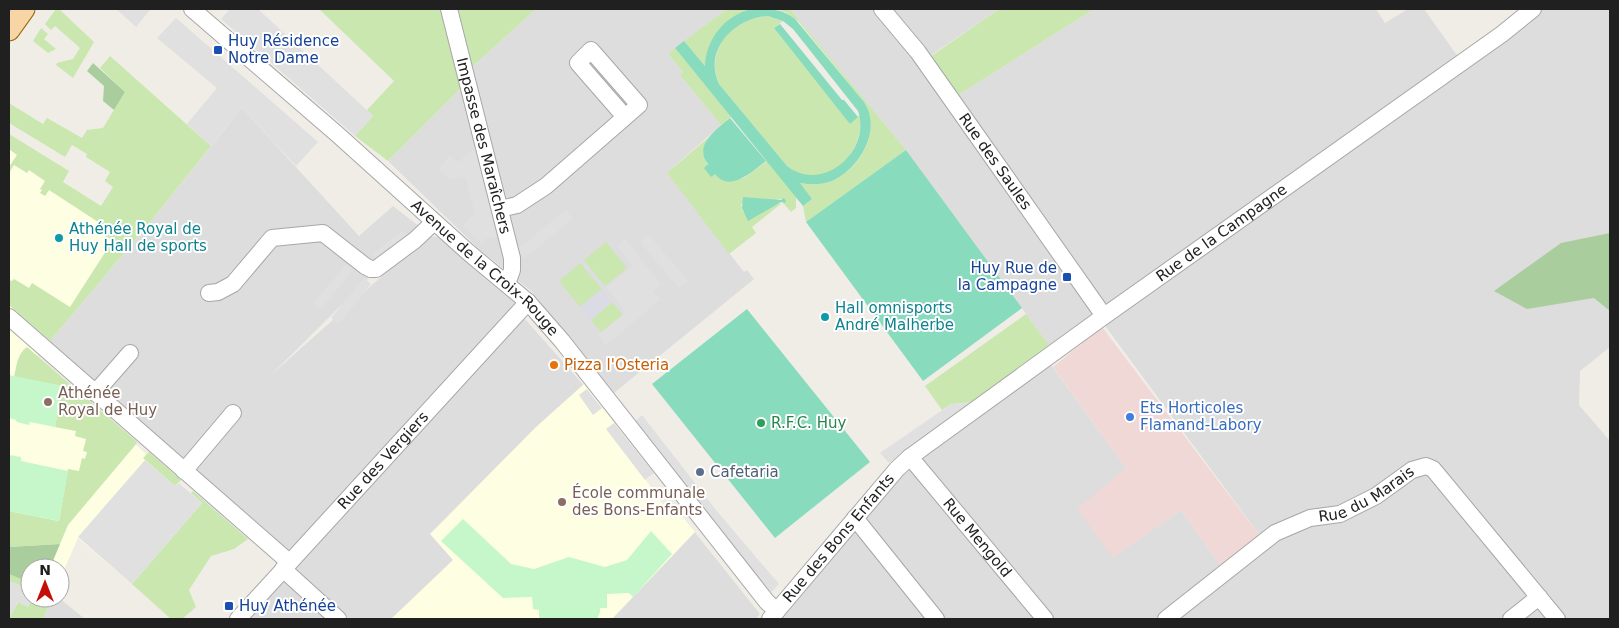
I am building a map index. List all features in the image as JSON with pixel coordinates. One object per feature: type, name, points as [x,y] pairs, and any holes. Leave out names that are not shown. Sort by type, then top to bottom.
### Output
[{"type":"main road","points":[[9,30],[24,9]]},
{"type":"street","name":"Avenue de la Croix-Rouge","points":[[192,9],[528,302],[591,377],[767,602],[773,615]]},
{"type":"street","name":"Impasse des Maraîchers","points":[[449,9],[512,258],[512,270],[507,284]]},
{"type":"street","name":"Rue des Saules","points":[[882,9],[921,56],[1104,316]]},
{"type":"street","name":"Rue de la Campagne","points":[[910,457],[1104,316],[1494,40],[1533,9]]},
{"type":"street","points":[[500,209],[517,205],[546,186],[626,117]]},
{"type":"street","points":[[209,293],[218,292],[233,284],[268,242],[276,237],[323,233],[370,270],[376,269],[415,240],[434,222]]},
{"type":"street","name":"Rue des Vergiers","points":[[238,619],[528,302]]},
{"type":"street","points":[[9,317],[184,471],[286,565],[338,619]]},
{"type":"street","points":[[95,393],[130,353]]},
{"type":"street","points":[[184,471],[233,412]]},
{"type":"street","name":"Rue des Bons Enfants","points":[[773,615],[897,469],[910,457]]},
{"type":"street","name":"Rue Mengold","points":[[910,457],[1044,619]]},
{"type":"street","name":"Rue du Marais","points":[[1166,619],[1275,533],[1310,518],[1340,514],[1376,496],[1412,470],[1426,466],[1433,469],[1557,619]]},
{"type":"street","points":[[855,518],[936,619]]},
{"type":"street","points":[[1511,619],[1540,597]]},
{"type":"shaded area","points":[[116,9],[149,9],[150,10],[136,27]]},
{"type":"shaded area","points":[[230,9],[258,9],[373,116],[355,136],[221,19]]},
{"type":"shaded area","points":[[536,9],[727,9],[668,54],[683,72],[680,75],[721,125],[667,173],[744,272],[747,270],[754,279],[614,393],[531,291],[479,249],[388,161],[464,85],[471,68]]},
{"type":"shaded area","points":[[790,9],[999,9],[924,60],[952,99],[1094,9],[1376,9],[1385,23],[1408,9],[1424,9],[1461,61],[1532,9],[1610,9],[1610,347],[1580,371],[1579,405],[1610,441],[1610,619],[1165,619],[1264,541],[1100,319],[1054,352],[906,150]]},
{"type":"shaded area","points":[[176,18],[318,142],[296,166],[242,108],[211,146],[187,124],[217,88],[157,38]]},
{"type":"shaded area","points":[[242,108],[359,236],[393,206],[420,227],[271,375],[429,236],[445,241],[528,302],[289,562],[44,348],[142,232]]},
{"type":"shaded area","points":[[478,146],[501,236],[485,239],[482,243],[463,226],[475,213],[465,177],[450,180],[438,170],[450,155],[458,162]]},
{"type":"shaded area","name":"Athénée Royal de Huy","points":[[9,149],[142,232],[36,357],[202,503],[132,584],[78,538],[69,558],[20,558],[20,579],[9,574]]},
{"type":"shaded area","points":[[566,210],[573,219],[524,258],[517,249]]},
{"type":"shaded area","points":[[403,230],[409,238],[378,261],[373,254]]},
{"type":"shaded area","points":[[649,235],[688,281],[679,288],[640,242]]},
{"type":"shaded area","points":[[625,239],[661,284],[653,291],[661,299],[606,345],[598,335],[626,312],[606,287],[633,266],[617,246]]},
{"type":"shaded area","points":[[346,264],[353,270],[321,309],[314,303]]},
{"type":"shaded area","points":[[364,278],[371,284],[339,324],[331,318]]},
{"type":"shaded area","points":[[602,289],[612,302],[591,320],[580,307]]},
{"type":"shaded area","points":[[524,318],[587,389],[654,473],[646,480],[663,504],[669,500],[760,614],[756,619],[250,619]]},
{"type":"shaded area","name":"Ets Horticoles Flamand-Labory","points":[[1102,327],[1260,536],[1220,565],[1181,510],[1113,557],[1077,509],[1126,468],[1053,367]]},
{"type":"shaded area","points":[[1046,358],[1126,468],[1113,557],[1181,510],[1220,565],[1158,619],[769,619],[897,469]]},
{"type":"shaded area","name":"École communale des Bons-Enfants","points":[[584,384],[654,473],[646,480],[663,504],[669,500],[695,532],[612,619],[391,619],[453,560],[430,534],[536,427]]},
{"type":"shaded area","points":[[587,389],[602,408],[593,415],[579,395]]},
{"type":"shaded area","points":[[974,402],[889,463],[880,453],[951,404]]},
{"type":"shaded area","points":[[642,415],[716,510],[779,584],[771,592],[634,422]]},
{"type":"shaded area","points":[[614,423],[654,473],[645,480],[606,429]]},
{"type":"shaded area","points":[[145,460],[175,486],[179,483],[202,503],[132,584],[78,537]]},
{"type":"shaded area","points":[[9,581],[20,585],[20,603],[17,602],[11,616],[9,615]]},
{"type":"shaded area","points":[[70,607],[85,619],[43,619],[48,608]]},
{"type":"green space","points":[[56,9],[59,9],[94,42],[73,78],[56,65],[57,63],[73,59],[80,48],[55,26],[51,30],[45,24]]},
{"type":"green space","points":[[319,9],[445,9],[464,85],[388,161],[355,136],[373,116],[367,110],[394,81]]},
{"type":"green space","points":[[452,9],[536,9],[471,68]]},
{"type":"green space","points":[[727,9],[752,9],[747,10],[718,32],[709,47],[706,67],[684,41]]},
{"type":"green space","points":[[752,9],[764,9],[790,15],[864,102],[869,113],[870,135],[860,157],[844,174],[834,180],[817,184],[800,183],[812,199],[803,206],[675,48],[684,41],[705,66],[706,56],[713,38],[726,23],[742,12]],"holes":[[[768,16],[783,21],[793,29],[858,111],[860,126],[858,140],[851,153],[841,164],[829,171],[815,175],[801,173],[787,166],[719,84],[715,71],[715,59],[719,48],[733,29],[755,18]]]},
{"type":"green space","points":[[776,9],[790,9],[906,150],[806,222],[803,206],[812,199],[799,183],[826,183],[844,174],[853,166],[866,147],[869,136],[869,113],[864,102],[799,22],[787,13]]},
{"type":"green space","points":[[999,9],[1094,9],[952,99],[924,61]]},
{"type":"green space","points":[[768,16],[783,21],[774,28],[850,123],[860,115],[860,130],[856,144],[849,156],[828,173],[814,176],[801,174],[787,166],[719,84],[715,66],[716,56],[723,39],[744,21]]},
{"type":"green space","points":[[780,24],[858,117],[850,124],[774,28]]},
{"type":"green space","points":[[41,28],[48,34],[44,39],[56,49],[48,53],[33,41]]},
{"type":"green space","points":[[675,48],[731,117],[721,125],[680,75],[683,72],[668,54]]},
{"type":"green space","points":[[110,56],[211,146],[142,232],[50,341],[9,305],[9,280],[12,281],[14,279],[29,288],[32,283],[70,307],[113,240],[105,236],[109,229],[49,190],[45,196],[40,193],[42,190],[40,189],[45,181],[29,170],[27,173],[14,165],[9,173],[9,167],[17,155],[9,149],[9,134],[69,171],[63,182],[101,206],[113,187],[105,181],[110,172],[86,157],[87,154],[72,145],[65,157],[9,123],[9,103],[43,124],[47,118],[82,138],[87,130],[103,128],[125,92],[100,68]]},
{"type":"green space","points":[[93,63],[125,92],[114,110],[103,101],[104,86],[87,71]]},
{"type":"green space","points":[[730,118],[766,161],[741,179],[727,182],[715,174],[711,177],[704,168],[708,164],[703,150],[713,132]]},
{"type":"green space","points":[[708,138],[704,153],[711,177],[715,173],[732,181],[744,178],[767,161],[796,197],[796,208],[791,212],[782,199],[741,204],[743,212],[782,203],[752,227],[756,233],[729,254],[667,173]]},
{"type":"green space","points":[[906,150],[1022,308],[923,381],[806,222]]},
{"type":"green space","points":[[743,197],[781,200],[784,198],[786,201],[748,221],[742,208]]},
{"type":"green space","points":[[1610,233],[1610,311],[1594,298],[1527,309],[1494,291],[1561,243]]},
{"type":"green space","points":[[606,242],[627,268],[605,286],[584,260]]},
{"type":"green space","points":[[580,263],[602,289],[580,307],[559,281]]},
{"type":"green space","points":[[612,302],[623,315],[601,332],[591,320]]},
{"type":"green space","name":"R.F.C. Huy","points":[[747,309],[870,462],[775,538],[652,384]]},
{"type":"green space","points":[[1026,314],[1049,345],[974,402],[951,404],[942,410],[925,386]]},
{"type":"green space","points":[[27,347],[137,443],[68,525],[60,544],[9,547],[9,511],[59,521],[68,469],[79,471],[82,458],[85,459],[87,452],[83,451],[86,439],[75,436],[76,431],[55,427],[62,386],[14,377],[19,356]]},
{"type":"green space","points":[[9,375],[63,386],[55,427],[30,422],[29,425],[9,418]]},
{"type":"green space","points":[[149,452],[181,480],[175,486],[143,458]]},
{"type":"green space","points":[[9,455],[21,457],[21,461],[68,471],[59,521],[9,511]]},
{"type":"green space","points":[[193,491],[248,539],[234,549],[211,556],[189,590],[196,607],[182,619],[171,619],[132,584],[202,503],[191,493]]},
{"type":"green space","points":[[463,519],[511,564],[534,569],[569,557],[605,567],[627,560],[651,531],[672,554],[633,597],[629,593],[607,594],[607,608],[600,608],[597,619],[541,619],[539,617],[539,610],[533,609],[532,597],[503,598],[441,541]]},
{"type":"green space","points":[[60,544],[54,558],[20,558],[20,579],[9,574],[9,547]]},
{"type":"green space","points":[[9,574],[20,579],[20,585],[9,581]]},
{"type":"green space","points":[[18,602],[20,603],[20,608],[48,608],[43,619],[9,619],[9,615],[11,615]]},
{"type":"place","name":"Huy Résidence Notre Dame","points":[[218,50]]},
{"type":"place","name":"Athénée Royal de Huy Hall de sports","points":[[59,238]]},
{"type":"place","name":"Huy Rue de la Campagne","points":[[1067,277]]},
{"type":"place","name":"Hall omnisports André Malherbe","points":[[825,317]]},
{"type":"place","name":"Pizza l'Osteria","points":[[554,365]]},
{"type":"place","name":"Athénée Royal de Huy","points":[[48,402]]},
{"type":"place","name":"Ets Horticoles Flamand-Labory","points":[[1130,417]]},
{"type":"place","name":"R.F.C. Huy","points":[[761,423]]},
{"type":"place","name":"Cafetaria","points":[[700,472]]},
{"type":"place","name":"École communale des Bons-Enfants","points":[[562,502]]},
{"type":"place","name":"Huy Athénée","points":[[229,606]]}]
